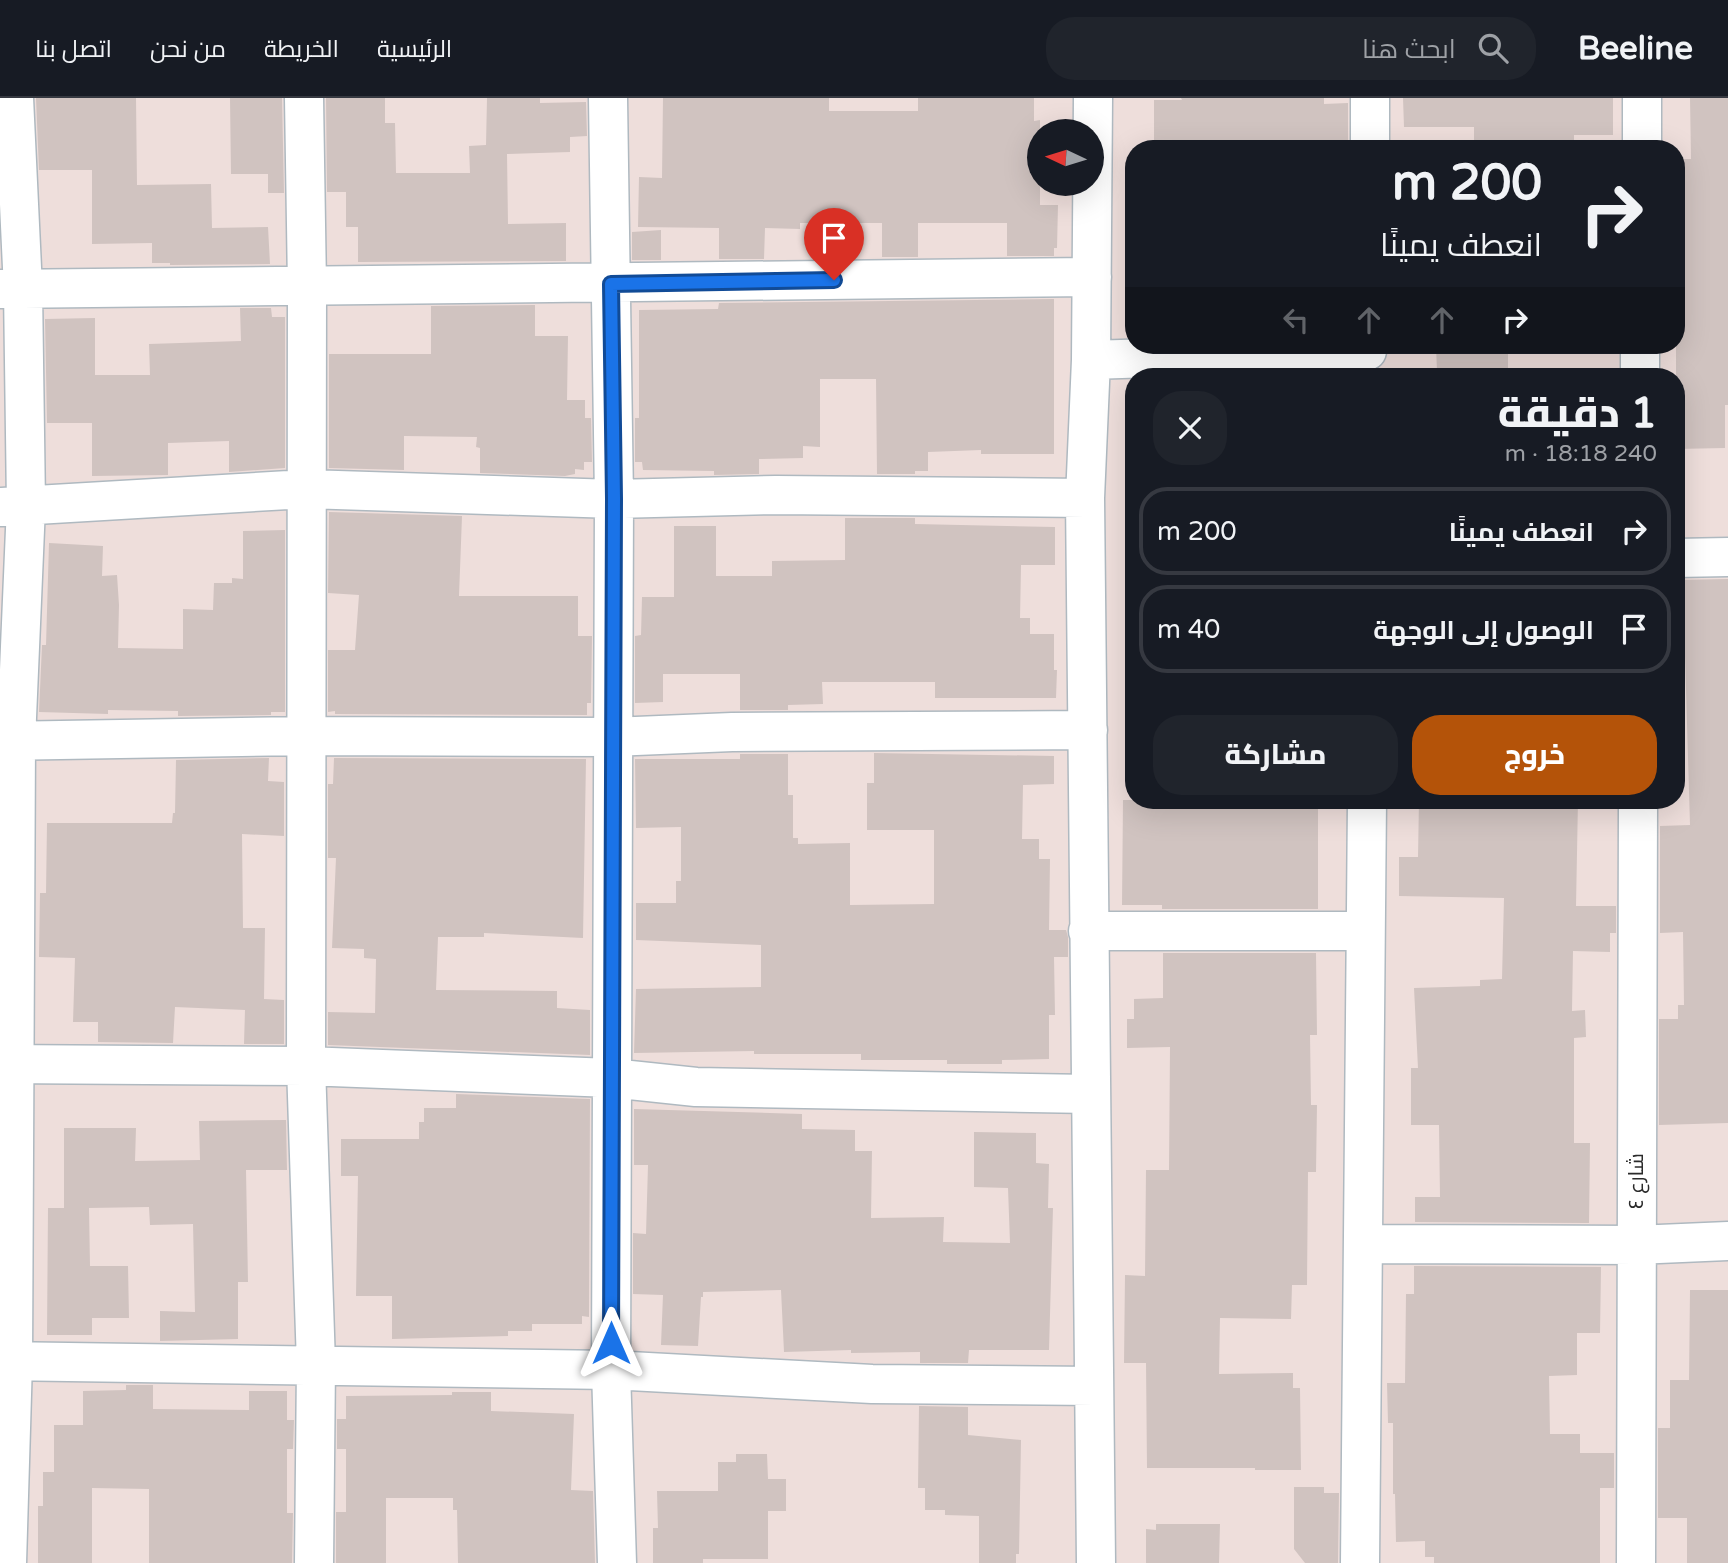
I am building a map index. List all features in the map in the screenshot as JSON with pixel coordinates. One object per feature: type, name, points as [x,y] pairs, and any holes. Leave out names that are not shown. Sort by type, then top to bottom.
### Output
[{"type":"street","points":[[7,1563],[8,741],[13,506],[14,98]]},
{"type":"street","points":[[304,98],[307,287],[306,1066],[316,1364],[314,1563]]},
{"type":"street","points":[[608,98],[614,499],[611,1370],[617,1563]]},
{"type":"street","points":[[1093,98],[1091,360],[1086,498],[1096,1563]]},
{"type":"street","points":[[1370,98],[1370,140]]},
{"type":"street","points":[[1642,98],[1642,140]]},
{"type":"street","points":[[12,289],[1092,277]]},
{"type":"street","points":[[1091,360],[1368,357]]},
{"type":"street","points":[[13,506],[306,489],[614,499],[776,495],[1086,498]]},
{"type":"street","points":[[1685,558],[1728,557]]},
{"type":"street","points":[[8,741],[306,736],[612,737],[732,732],[1088,730]]},
{"type":"street","points":[[1360,1563],[1367,809]]},
{"type":"street","name":"شارع ٤","points":[[1636,1563],[1638,809]]},
{"type":"street","points":[[1088,931],[1365,931]]},
{"type":"street","points":[[7,1064],[306,1066],[611,1078],[696,1087],[1090,1094]]},
{"type":"street","points":[[1364,1244],[1636,1245],[1728,1241]]},
{"type":"street","points":[[6,1361],[611,1370],[873,1384],[1094,1386]]},
{"type":"building","points":[[36,98],[136,98],[137,185],[211,184],[212,228],[268,227],[270,264],[152,263],[152,243],[92,244],[92,170],[39,170]]},
{"type":"building","points":[[230,98],[282,98],[284,193],[268,193],[268,174],[231,174]]},
{"type":"building","points":[[326,98],[385,98],[385,123],[395,123],[396,173],[470,173],[469,146],[486,145],[487,98],[540,98],[540,103],[586,102],[587,136],[570,137],[570,152],[507,154],[508,224],[566,223],[566,261],[358,262],[358,227],[346,227],[346,192],[327,192]]},
{"type":"building","points":[[663,98],[829,98],[829,111],[918,111],[918,98],[1034,98],[1034,119],[1027,119],[1027,196],[1040,196],[1040,205],[1058,205],[1057,248],[1054,248],[1054,256],[1007,256],[1007,223],[918,223],[918,257],[882,257],[882,223],[800,223],[800,229],[765,228],[764,259],[719,259],[719,228],[638,227],[639,177],[662,178]]},
{"type":"building","points":[[1181,98],[1324,98],[1324,104],[1348,103],[1348,140],[1154,140],[1154,100],[1182,100]]},
{"type":"building","points":[[1403,98],[1613,98],[1613,135],[1574,135],[1574,140],[1474,140],[1474,127],[1404,127]]},
{"type":"building","points":[[1690,98],[1728,98],[1728,405],[1725,405],[1725,448],[1685,449],[1685,368],[1676,368],[1676,354],[1685,354],[1685,159],[1691,159]]},
{"type":"building","points":[[661,230],[661,260],[632,260],[632,232]]},
{"type":"building","points":[[1054,299],[1054,454],[981,454],[981,450],[928,452],[928,471],[915,471],[915,474],[877,474],[876,379],[820,379],[820,447],[803,446],[803,458],[759,459],[759,474],[714,475],[714,471],[643,470],[642,462],[635,462],[635,418],[639,418],[639,310],[718,309],[719,303]]},
{"type":"building","points":[[535,305],[535,336],[568,336],[567,400],[585,400],[585,418],[591,418],[592,462],[584,462],[584,470],[575,469],[575,474],[565,476],[480,473],[477,437],[404,436],[404,470],[329,468],[329,354],[431,354],[431,306]]},
{"type":"building","points":[[240,308],[271,308],[272,317],[285,317],[285,468],[229,472],[229,441],[168,443],[168,475],[92,476],[92,423],[47,423],[45,319],[95,318],[95,375],[150,375],[149,344],[241,341]]},
{"type":"building","points":[[1436,354],[1508,354],[1508,368],[1437,368]]},
{"type":"building","points":[[329,512],[462,516],[459,596],[578,596],[578,636],[592,636],[591,703],[587,703],[587,715],[328,712],[328,650],[355,650],[359,595],[328,593]]},
{"type":"building","points":[[845,518],[915,518],[915,524],[1055,527],[1055,565],[1021,565],[1020,618],[1030,618],[1030,634],[1054,634],[1056,698],[935,698],[935,682],[822,682],[823,704],[788,705],[788,710],[740,710],[740,674],[663,674],[663,702],[635,703],[635,636],[641,635],[642,597],[674,597],[674,526],[716,526],[716,576],[772,576],[772,561],[845,560]]},
{"type":"building","points":[[285,530],[285,712],[271,712],[271,715],[178,716],[178,711],[108,710],[108,714],[39,712],[42,645],[46,645],[49,543],[103,546],[102,576],[117,575],[118,648],[183,649],[183,609],[213,610],[214,583],[232,583],[232,578],[243,579],[243,531]]},
{"type":"building","points":[[1728,579],[1728,1123],[1659,1125],[1659,1019],[1678,1019],[1678,1005],[1684,1005],[1683,932],[1660,933],[1660,826],[1690,825],[1685,580]]},
{"type":"building","points":[[874,753],[1054,756],[1054,784],[1023,785],[1022,839],[1039,839],[1039,859],[1050,859],[1049,930],[1066,930],[1068,937],[1068,957],[1054,957],[1055,1015],[1049,1015],[1049,1059],[1002,1060],[1002,1064],[947,1064],[947,1060],[861,1060],[861,1054],[754,1054],[754,1051],[634,1053],[636,989],[761,987],[761,945],[636,940],[636,903],[676,903],[676,881],[681,881],[681,827],[636,828],[635,759],[740,759],[740,754],[788,754],[788,795],[793,795],[793,838],[798,838],[798,844],[850,843],[850,905],[934,904],[934,830],[867,830],[867,783],[874,783]]},
{"type":"building","points":[[269,758],[268,781],[284,782],[284,836],[242,834],[243,928],[265,928],[264,999],[284,1000],[284,1044],[244,1044],[245,1010],[175,1007],[173,1043],[98,1042],[98,1022],[73,1022],[75,958],[39,957],[40,893],[46,893],[47,823],[172,823],[175,813],[176,760]]},
{"type":"building","points":[[334,758],[586,759],[583,938],[484,933],[484,937],[438,937],[436,990],[557,991],[557,1008],[590,1010],[590,1055],[328,1045],[328,1012],[375,1013],[376,959],[364,958],[364,949],[332,948],[336,858],[328,858],[328,784],[333,784]]},
{"type":"building","points":[[1123,800],[1125,809],[1318,809],[1318,909],[1162,909],[1162,905],[1122,905]]},
{"type":"building","points":[[1419,809],[1578,809],[1576,906],[1616,906],[1616,933],[1610,933],[1610,952],[1573,951],[1572,1011],[1585,1010],[1586,1037],[1574,1038],[1574,1143],[1590,1143],[1589,1223],[1415,1222],[1415,1197],[1440,1197],[1439,1125],[1411,1125],[1411,1068],[1418,1068],[1414,988],[1480,986],[1480,980],[1502,979],[1504,898],[1399,896],[1399,857],[1418,857]]},
{"type":"building","points":[[1163,953],[1316,953],[1317,1035],[1310,1035],[1311,1105],[1317,1105],[1316,1172],[1308,1172],[1307,1285],[1292,1285],[1291,1319],[1220,1318],[1219,1374],[1293,1373],[1293,1388],[1300,1388],[1301,1470],[1147,1468],[1146,1363],[1124,1363],[1125,1275],[1145,1276],[1146,1170],[1169,1170],[1170,1047],[1127,1048],[1127,1019],[1134,1019],[1134,999],[1163,998]]},
{"type":"building","points":[[456,1094],[590,1099],[589,1317],[582,1316],[582,1324],[532,1324],[532,1331],[508,1331],[508,1336],[392,1339],[392,1296],[356,1296],[358,1176],[341,1176],[341,1139],[419,1139],[419,1122],[424,1122],[424,1108],[456,1108]]},
{"type":"building","points":[[634,1109],[802,1114],[802,1129],[855,1130],[855,1151],[872,1151],[871,1218],[944,1217],[943,1242],[1010,1243],[1008,1188],[974,1187],[974,1132],[1036,1133],[1036,1163],[1049,1164],[1048,1208],[1053,1208],[1049,1350],[969,1350],[968,1363],[920,1363],[920,1352],[784,1352],[781,1290],[703,1292],[698,1346],[661,1345],[663,1295],[633,1294],[633,1233],[646,1234],[648,1165],[634,1165]]},
{"type":"building","points":[[286,1120],[287,1170],[246,1170],[248,1282],[238,1282],[238,1339],[160,1341],[160,1311],[195,1312],[193,1224],[150,1225],[149,1207],[89,1208],[90,1266],[128,1266],[129,1318],[92,1318],[92,1335],[47,1335],[48,1208],[64,1208],[64,1128],[136,1128],[135,1161],[200,1160],[199,1121]]},
{"type":"building","points":[[1414,1266],[1601,1267],[1600,1333],[1577,1333],[1577,1375],[1549,1376],[1550,1434],[1580,1434],[1580,1453],[1614,1453],[1614,1488],[1600,1488],[1600,1563],[1434,1563],[1434,1557],[1425,1557],[1425,1541],[1396,1542],[1393,1423],[1388,1423],[1387,1383],[1405,1383],[1406,1294],[1414,1294]]},
{"type":"building","points":[[1690,1290],[1728,1290],[1728,1563],[1687,1563],[1687,1518],[1658,1518],[1658,1428],[1670,1428],[1670,1380],[1689,1380]]},
{"type":"building","points":[[126,1385],[153,1385],[153,1409],[249,1410],[249,1391],[287,1391],[287,1420],[294,1420],[293,1449],[287,1449],[287,1513],[293,1513],[292,1563],[149,1563],[149,1489],[92,1488],[92,1563],[38,1563],[38,1506],[43,1506],[43,1472],[54,1472],[54,1425],[83,1425],[83,1391],[126,1390]]},
{"type":"building","points":[[452,1392],[491,1392],[491,1411],[574,1414],[571,1490],[593,1491],[595,1563],[458,1563],[457,1510],[453,1510],[453,1498],[386,1498],[386,1563],[336,1563],[336,1512],[346,1512],[346,1449],[337,1449],[337,1419],[346,1419],[346,1396],[452,1395]]},
{"type":"building","points":[[919,1406],[968,1407],[968,1435],[1021,1440],[1019,1554],[1016,1554],[1016,1563],[979,1563],[979,1516],[945,1515],[945,1510],[925,1510],[925,1488],[918,1488]]},
{"type":"building","points":[[736,1454],[767,1454],[768,1479],[786,1479],[786,1511],[768,1511],[768,1559],[703,1559],[703,1563],[653,1563],[653,1528],[658,1528],[657,1491],[718,1491],[718,1462],[736,1462]]},
{"type":"building","points":[[1294,1487],[1324,1487],[1324,1493],[1339,1493],[1338,1563],[1305,1563],[1294,1549]]},
{"type":"building","points":[[1156,1524],[1220,1524],[1219,1563],[1146,1563],[1146,1529],[1156,1530]]},
{"type":"route","points":[[611,1343],[614,499],[611,284],[834,280]]}]
